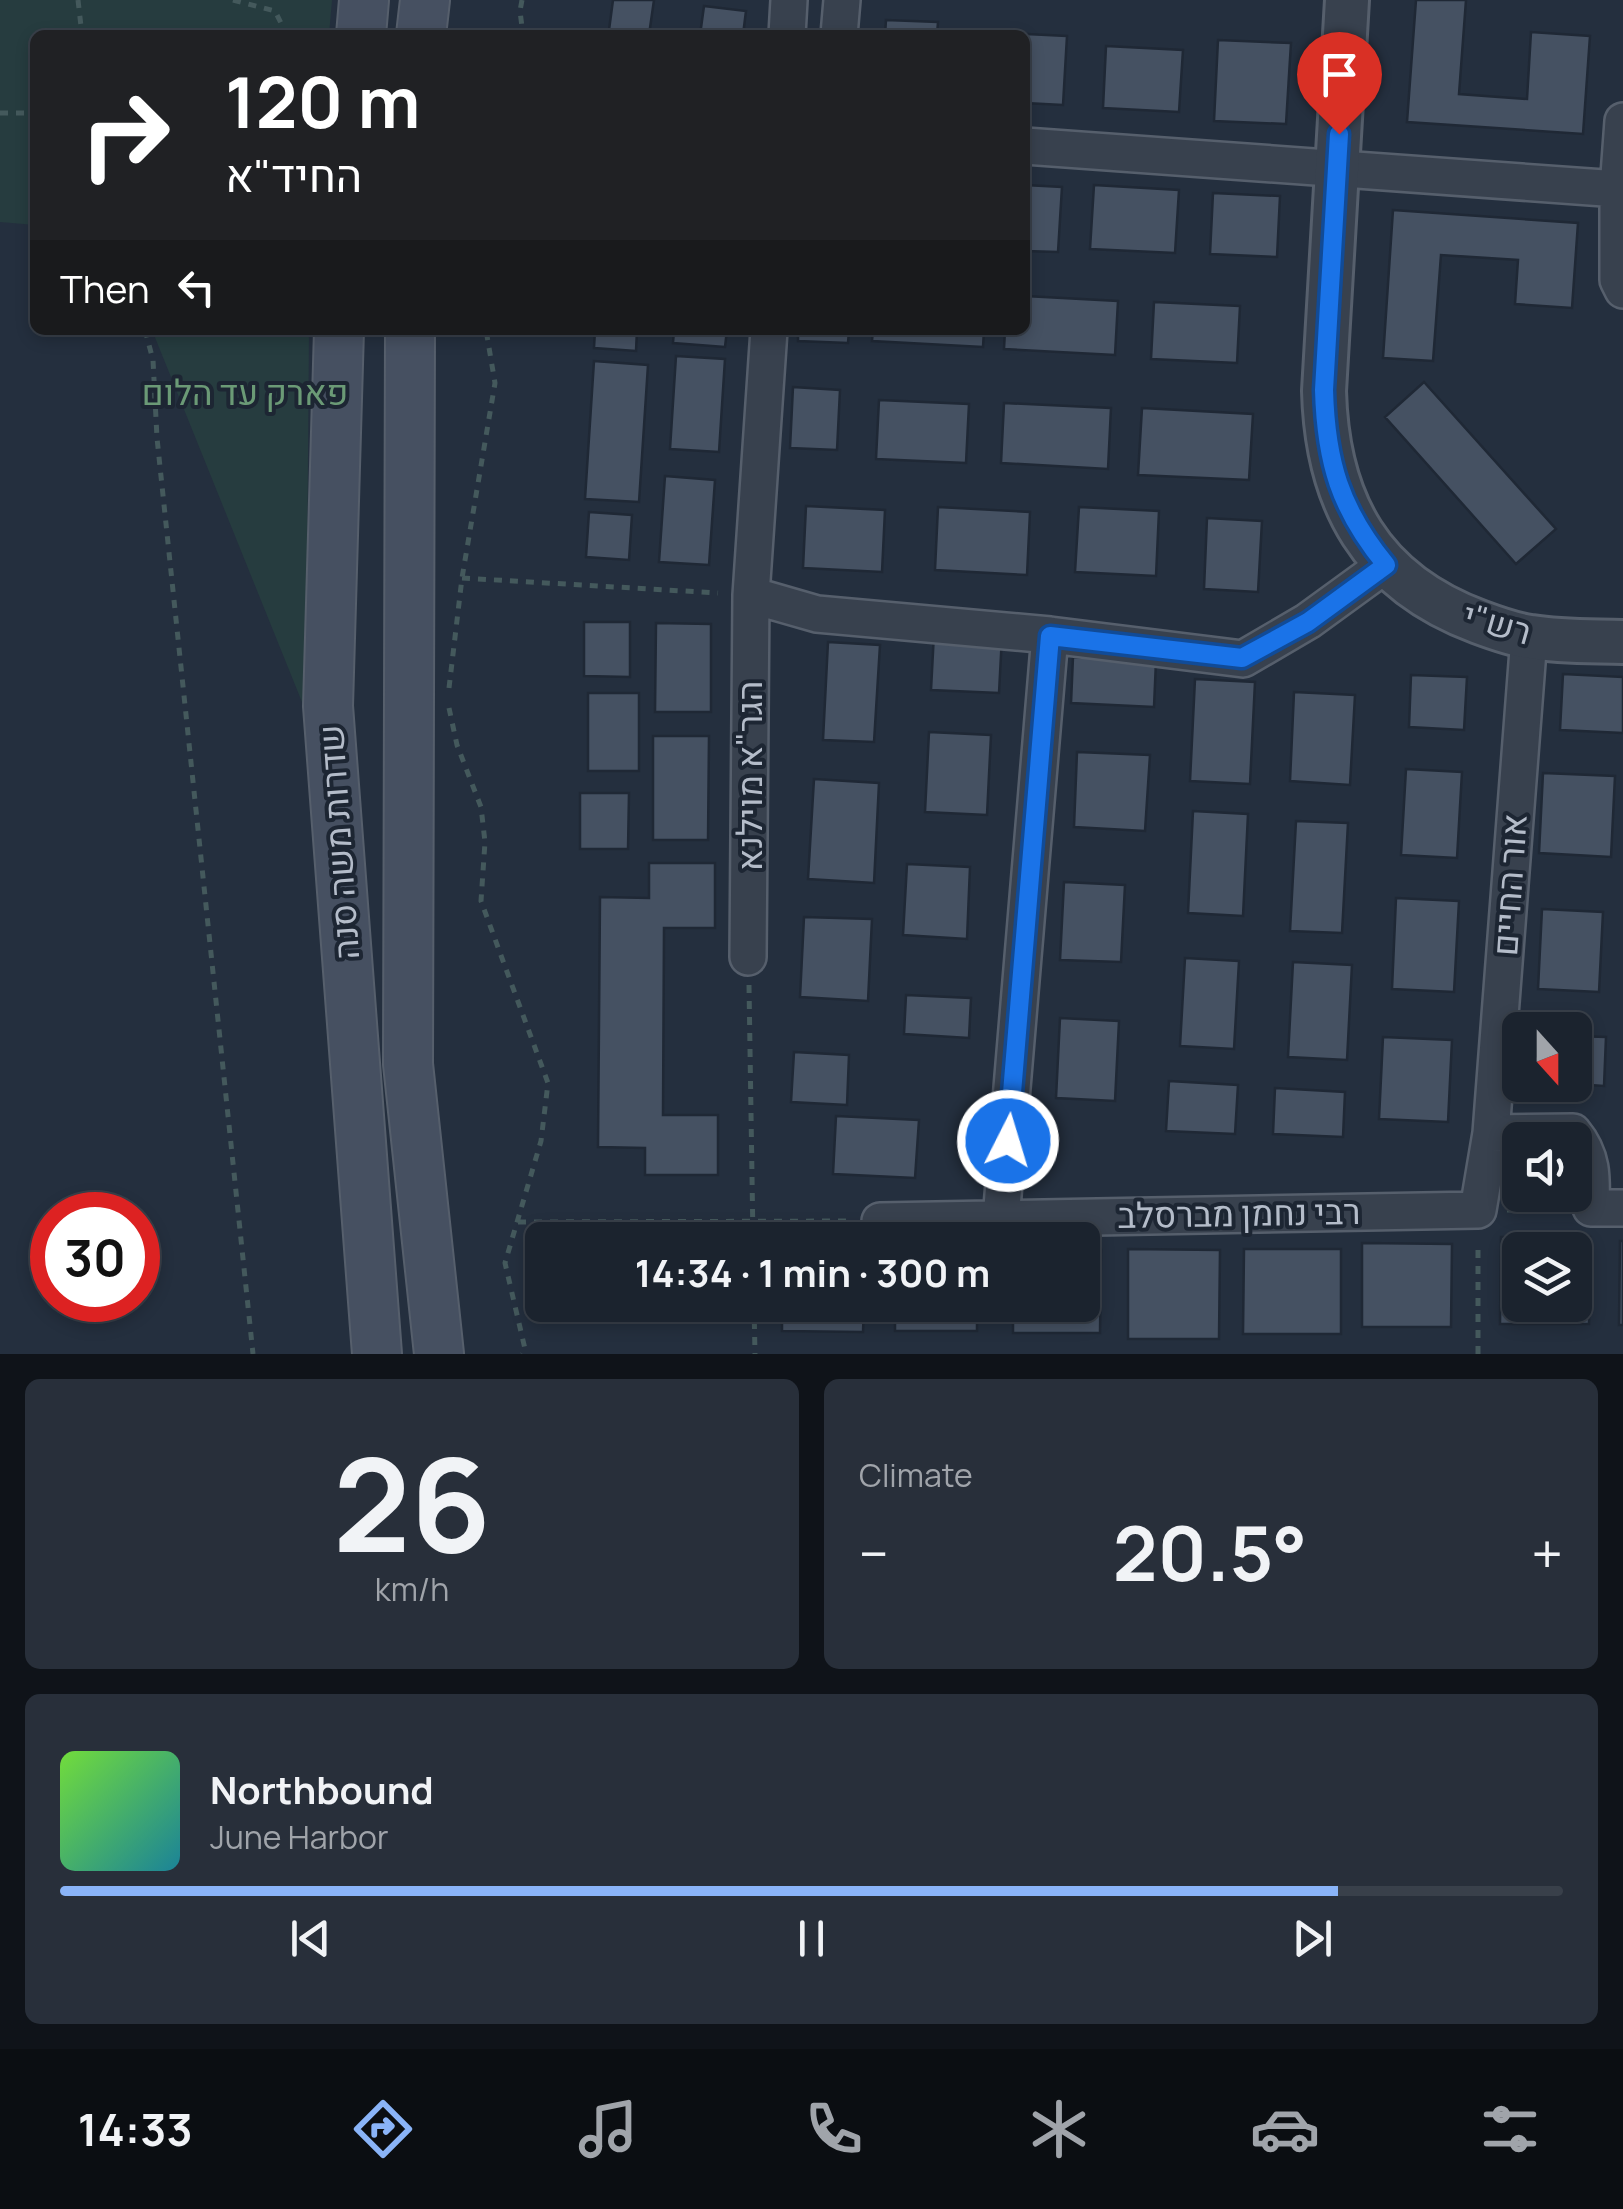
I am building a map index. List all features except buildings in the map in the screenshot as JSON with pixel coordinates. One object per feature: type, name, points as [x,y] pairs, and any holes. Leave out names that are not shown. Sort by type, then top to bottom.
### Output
[{"type":"main road","points":[[361,30],[364,0]]},
{"type":"main road","points":[[422,30],[424,0]]},
{"type":"main road","name":"שדרות משה סנה","points":[[339,335],[328,706],[377,1354]]},
{"type":"main road","name":"שדרות משה סנה","points":[[410,335],[408,1064],[439,1354]]},
{"type":"main road","points":[[431,1278],[473,1354]]},
{"type":"street","points":[[787,30],[789,0]]},
{"type":"street","points":[[840,30],[842,0]]},
{"type":"street","name":"רש\"י","points":[[1347,0],[1324,390],[1325,432],[1344,502],[1362,536],[1386,565],[1450,611],[1529,637],[1623,642]]},
{"type":"street","points":[[1623,121],[1618,189],[1618,280],[1623,290]]},
{"type":"street","points":[[1030,146],[1618,189]]},
{"type":"street","name":"הגר\"א מוילנא","points":[[748,957],[752,596],[770,335]]},
{"type":"street","points":[[752,596],[818,614],[1242,658],[1308,622],[1386,565]]},
{"type":"street","points":[[1001,1219],[1050,636]]},
{"type":"street","name":"אור החיים","points":[[1478,1210],[1491,1133],[1529,637]]},
{"type":"street","points":[[1491,1133],[1572,1132],[1587,1149],[1592,1174],[1607,1208]]},
{"type":"street","name":"רבי נחמן מברסלב","points":[[880,1221],[1478,1210]]},
{"type":"path","points":[[78,0],[81,30]]},
{"type":"path","points":[[233,0],[275,11],[284,30]]},
{"type":"path","points":[[522,0],[523,30]]},
{"type":"path","points":[[0,112],[30,113]]},
{"type":"path","points":[[146,335],[153,360],[157,438],[253,1354]]},
{"type":"path","points":[[487,335],[495,383],[462,578],[448,702],[457,745],[481,807],[485,842],[480,901],[548,1084],[541,1141],[505,1264],[524,1348],[522,1354]]},
{"type":"path","points":[[462,578],[752,596]]},
{"type":"path","points":[[748,957],[753,1222],[880,1221]]},
{"type":"path","points":[[1478,1354],[1478,1210],[1607,1208]]},
{"type":"path","points":[[518,1222],[525,1222]]},
{"type":"path","points":[[754,1322],[755,1354]]},
{"type":"green space","points":[[0,0],[332,0],[329,30],[30,30],[30,225],[0,222]]},
{"type":"green space","name":"פארק עד הלום","points":[[154,335],[309,335],[306,712]]},
{"type":"route","points":[[1008,1141],[1050,636],[1242,658],[1308,622],[1386,565],[1362,536],[1344,502],[1325,432],[1339,134]]}]
